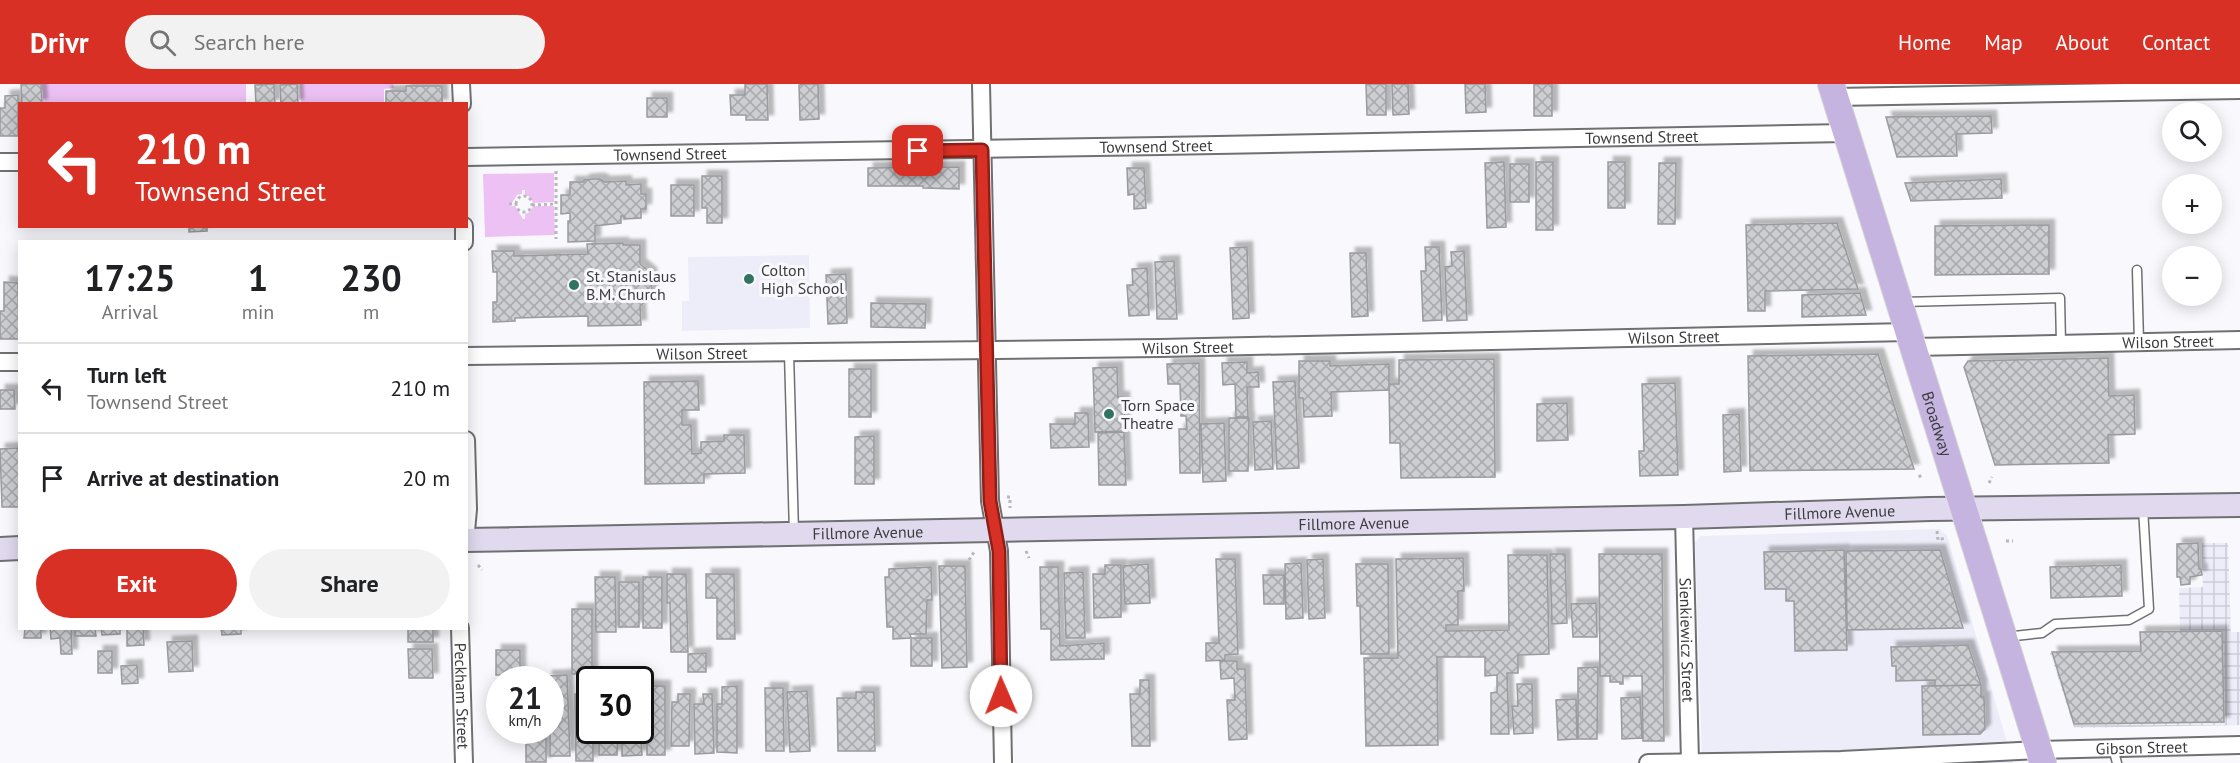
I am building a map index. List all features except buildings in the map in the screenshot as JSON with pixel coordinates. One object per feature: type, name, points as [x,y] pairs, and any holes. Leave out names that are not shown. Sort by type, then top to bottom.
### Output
[{"type":"main road","name":"Broadway","points":[[1833,91],[2041,756]]},
{"type":"street","points":[[462,84],[462,102]]},
{"type":"street","points":[[981,84],[990,501],[999,551],[1003,763]]},
{"type":"street","points":[[1833,91],[2240,90]]},
{"type":"street","name":"Townsend Street","points":[[468,157],[982,150],[1846,133]]},
{"type":"street","points":[[0,162],[18,162]]},
{"type":"street","name":"Wilson Street","points":[[468,356],[1911,340],[2061,344],[2240,340]]},
{"type":"street","points":[[0,362],[18,362]]},
{"type":"street","name":"Fillmore Avenue","points":[[468,540],[1684,517],[1963,508],[2240,505]]},
{"type":"street","name":"Sienkiewicz Street","points":[[1684,517],[1690,762]]},
{"type":"street","points":[[0,549],[18,548]]},
{"type":"street","name":"Peckham Street","points":[[460,630],[464,763]]},
{"type":"street","name":"Gibson Street","points":[[1648,763],[2115,755],[2240,745]]},
{"type":"lane","points":[[2137,270],[2139,342]]},
{"type":"lane","points":[[1900,302],[2060,298],[2061,344]]},
{"type":"lane","points":[[789,353],[794,534]]},
{"type":"lane","points":[[2004,638],[2042,633],[2055,624],[2129,620],[2149,609],[2143,507]]},
{"type":"path","points":[[555,169],[556,239]]},
{"type":"path","points":[[524,190],[524,196]]},
{"type":"path","points":[[524,196],[532,204]]},
{"type":"path","points":[[524,196],[519,198],[516,204],[518,210],[524,213]]},
{"type":"path","points":[[509,204],[516,204]]},
{"type":"path","points":[[532,204],[556,204]]},
{"type":"path","points":[[524,213],[530,210],[532,204]]},
{"type":"path","points":[[524,213],[524,218]]},
{"type":"path","points":[[1919,475],[1922,479]]},
{"type":"path","points":[[1989,483],[1992,477]]},
{"type":"path","points":[[1010,497],[1010,508]]},
{"type":"path","points":[[1937,531],[1938,540],[1945,538]]},
{"type":"path","points":[[2006,541],[2013,541]]},
{"type":"path","points":[[1026,551],[1029,558]]},
{"type":"path","points":[[969,560],[974,552]]},
{"type":"path","points":[[478,565],[482,570]]},
{"type":"shaded area","points":[[42,84],[246,84],[246,102],[43,102]]},
{"type":"shaded area","points":[[300,84],[393,84],[394,88],[384,89],[384,102],[301,102]]},
{"type":"shaded area","points":[[554,173],[554,202],[533,203],[530,197],[525,195],[525,190],[522,190],[522,194],[517,195],[509,206],[515,206],[525,219],[525,214],[530,212],[533,206],[554,206],[555,235],[485,237],[483,174]]},
{"type":"shaded area","name":"Colton High School","points":[[809,255],[810,328],[682,331],[682,301],[689,301],[688,257]]},
{"type":"shaded area","points":[[1939,529],[1947,535],[2013,763],[1702,763],[1695,543],[1700,536]]},
{"type":"shaded area","points":[[2202,543],[2228,543],[2231,632],[2240,632],[2240,725],[2074,728],[2050,653],[2140,652],[2139,634],[2180,634],[2179,588],[2203,587]]},
{"type":"place","name":"Colton High School","points":[[749,279]]},
{"type":"place","name":"St. Stanislaus B.M. Church","points":[[574,285]]},
{"type":"place","name":"Torn Space Theatre","points":[[1109,414]]},
{"type":"route","points":[[918,151],[982,150],[990,501],[999,551],[1001,696]]}]
